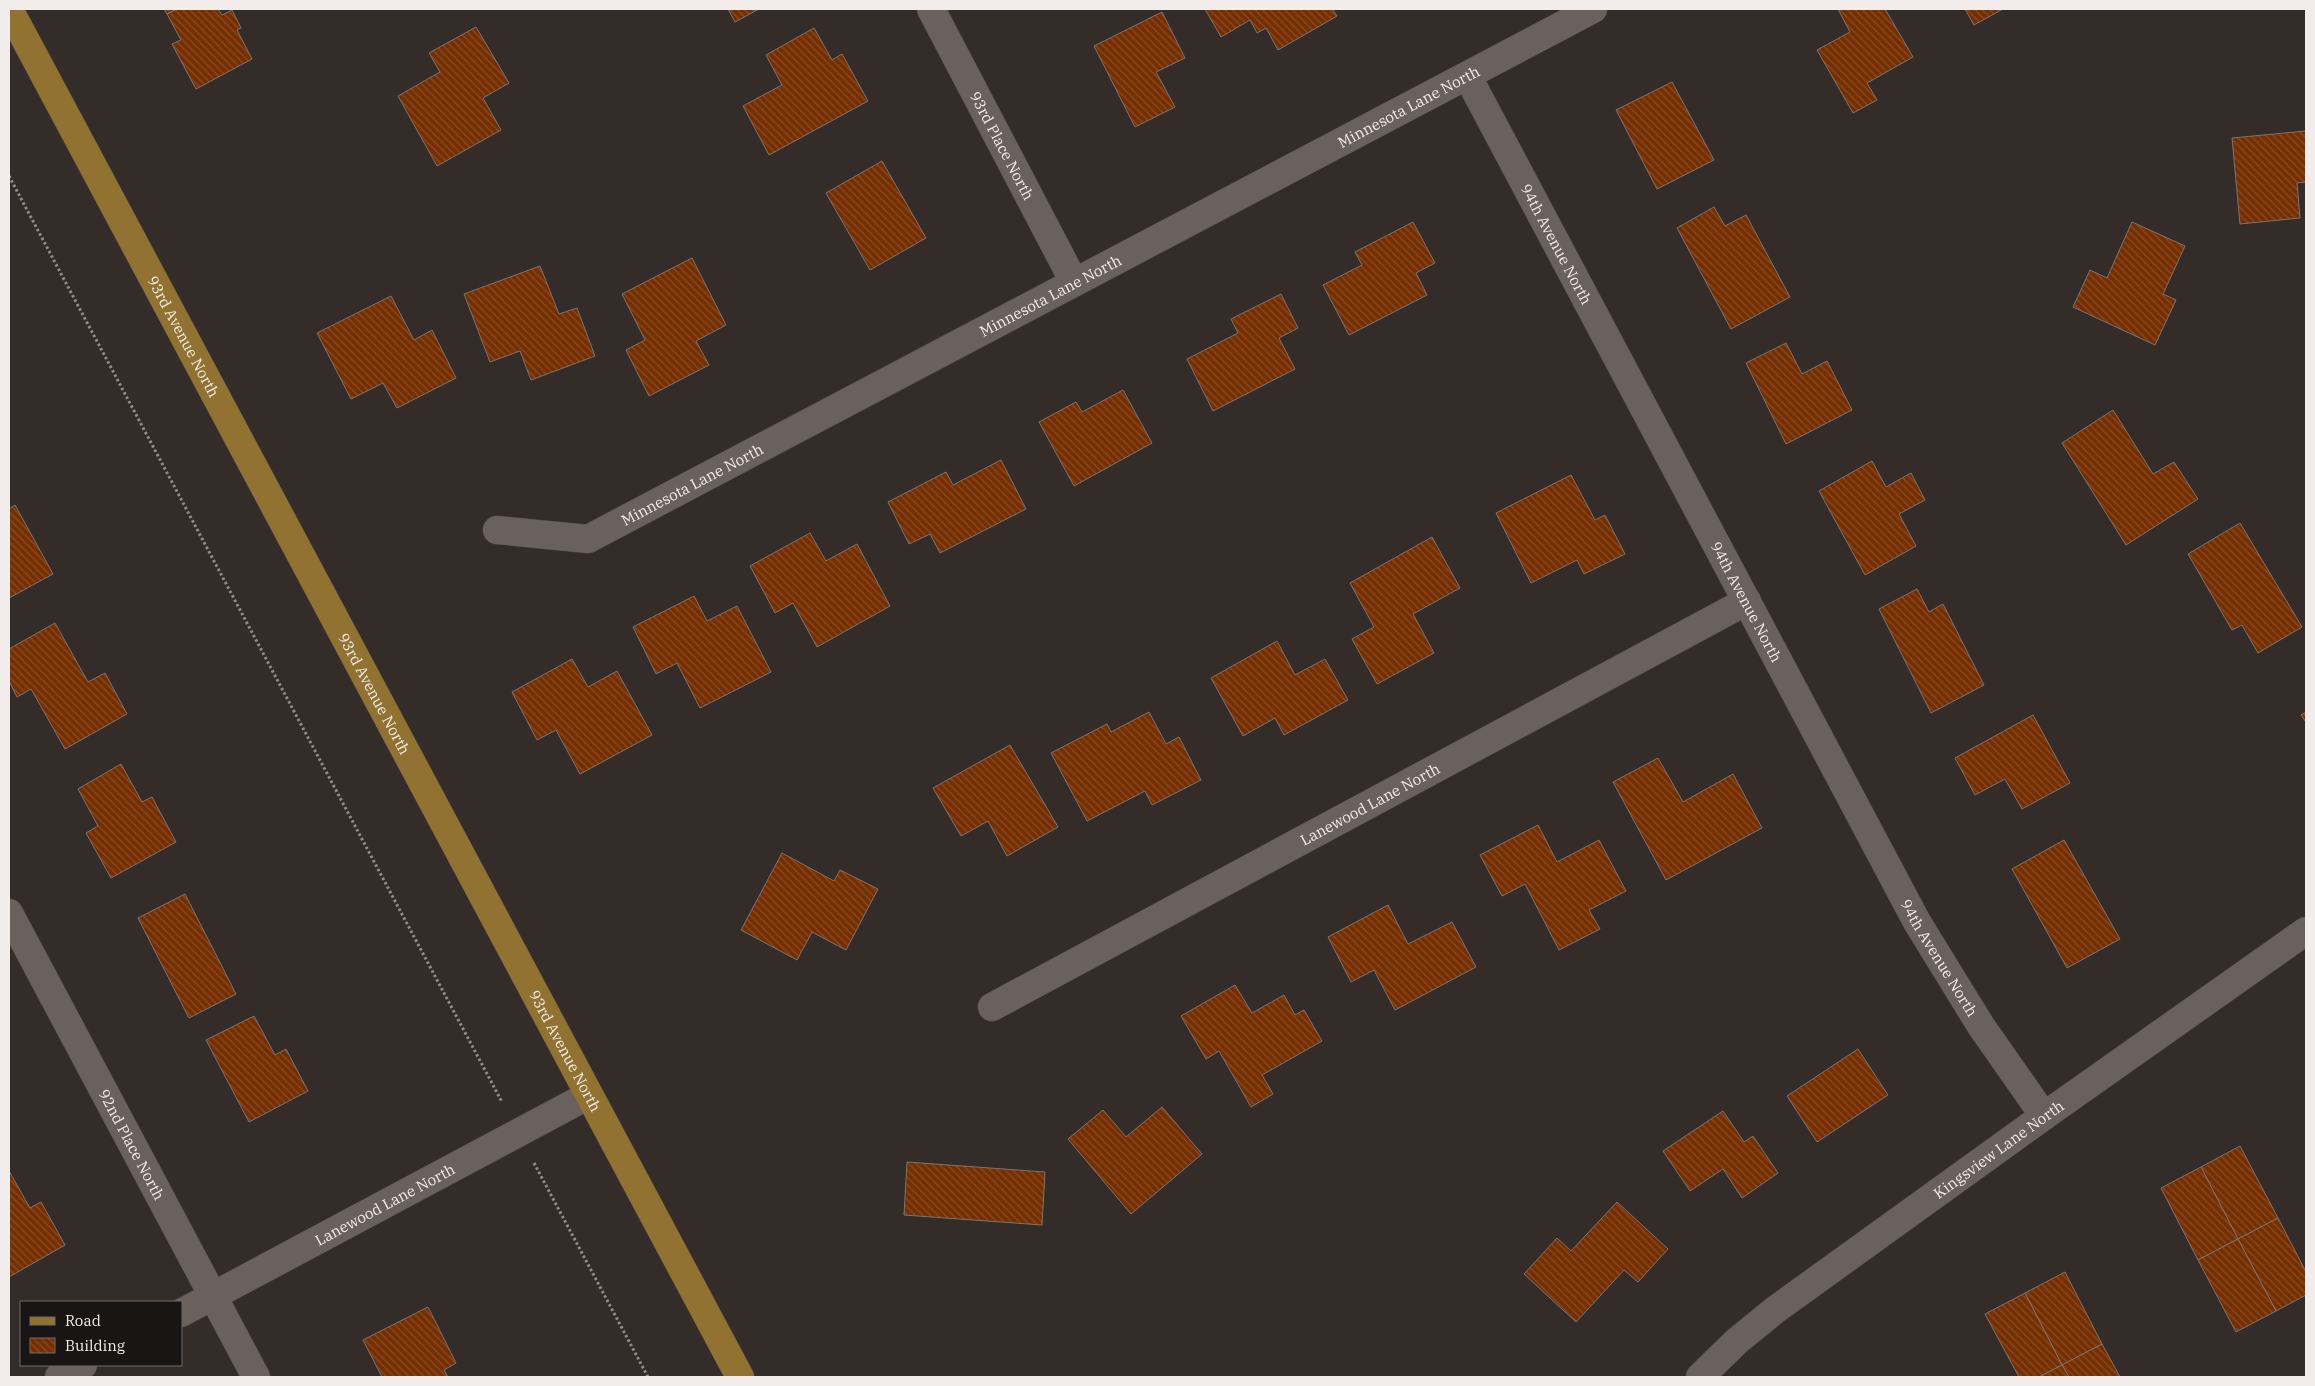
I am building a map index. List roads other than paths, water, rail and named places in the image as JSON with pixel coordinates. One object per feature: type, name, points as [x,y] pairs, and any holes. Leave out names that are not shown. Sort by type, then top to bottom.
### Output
[{"type":"main road","name":"93rd Avenue North","points":[[9,10],[740,1377]]},
{"type":"street","name":"93rd Place North","points":[[930,9],[1074,282]]},
{"type":"street","name":"Minnesota Lane North","points":[[497,530],[588,539],[1594,9]]},
{"type":"street","name":"94th Avenue North","points":[[1468,76],[1917,922],[1981,1026],[2044,1116]]},
{"type":"street","name":"Lanewood Lane North","points":[[992,1007],[1747,601]]},
{"type":"street","name":"92nd Place North","points":[[9,913],[256,1377]]},
{"type":"street","name":"Kingsview Lane North","points":[[1700,1377],[1737,1341],[1775,1310],[2044,1116],[2306,931]]},
{"type":"street","name":"Lanewood Lane North","points":[[182,1312],[589,1095]]},
{"type":"street","points":[[59,1377],[81,1366]]}]
